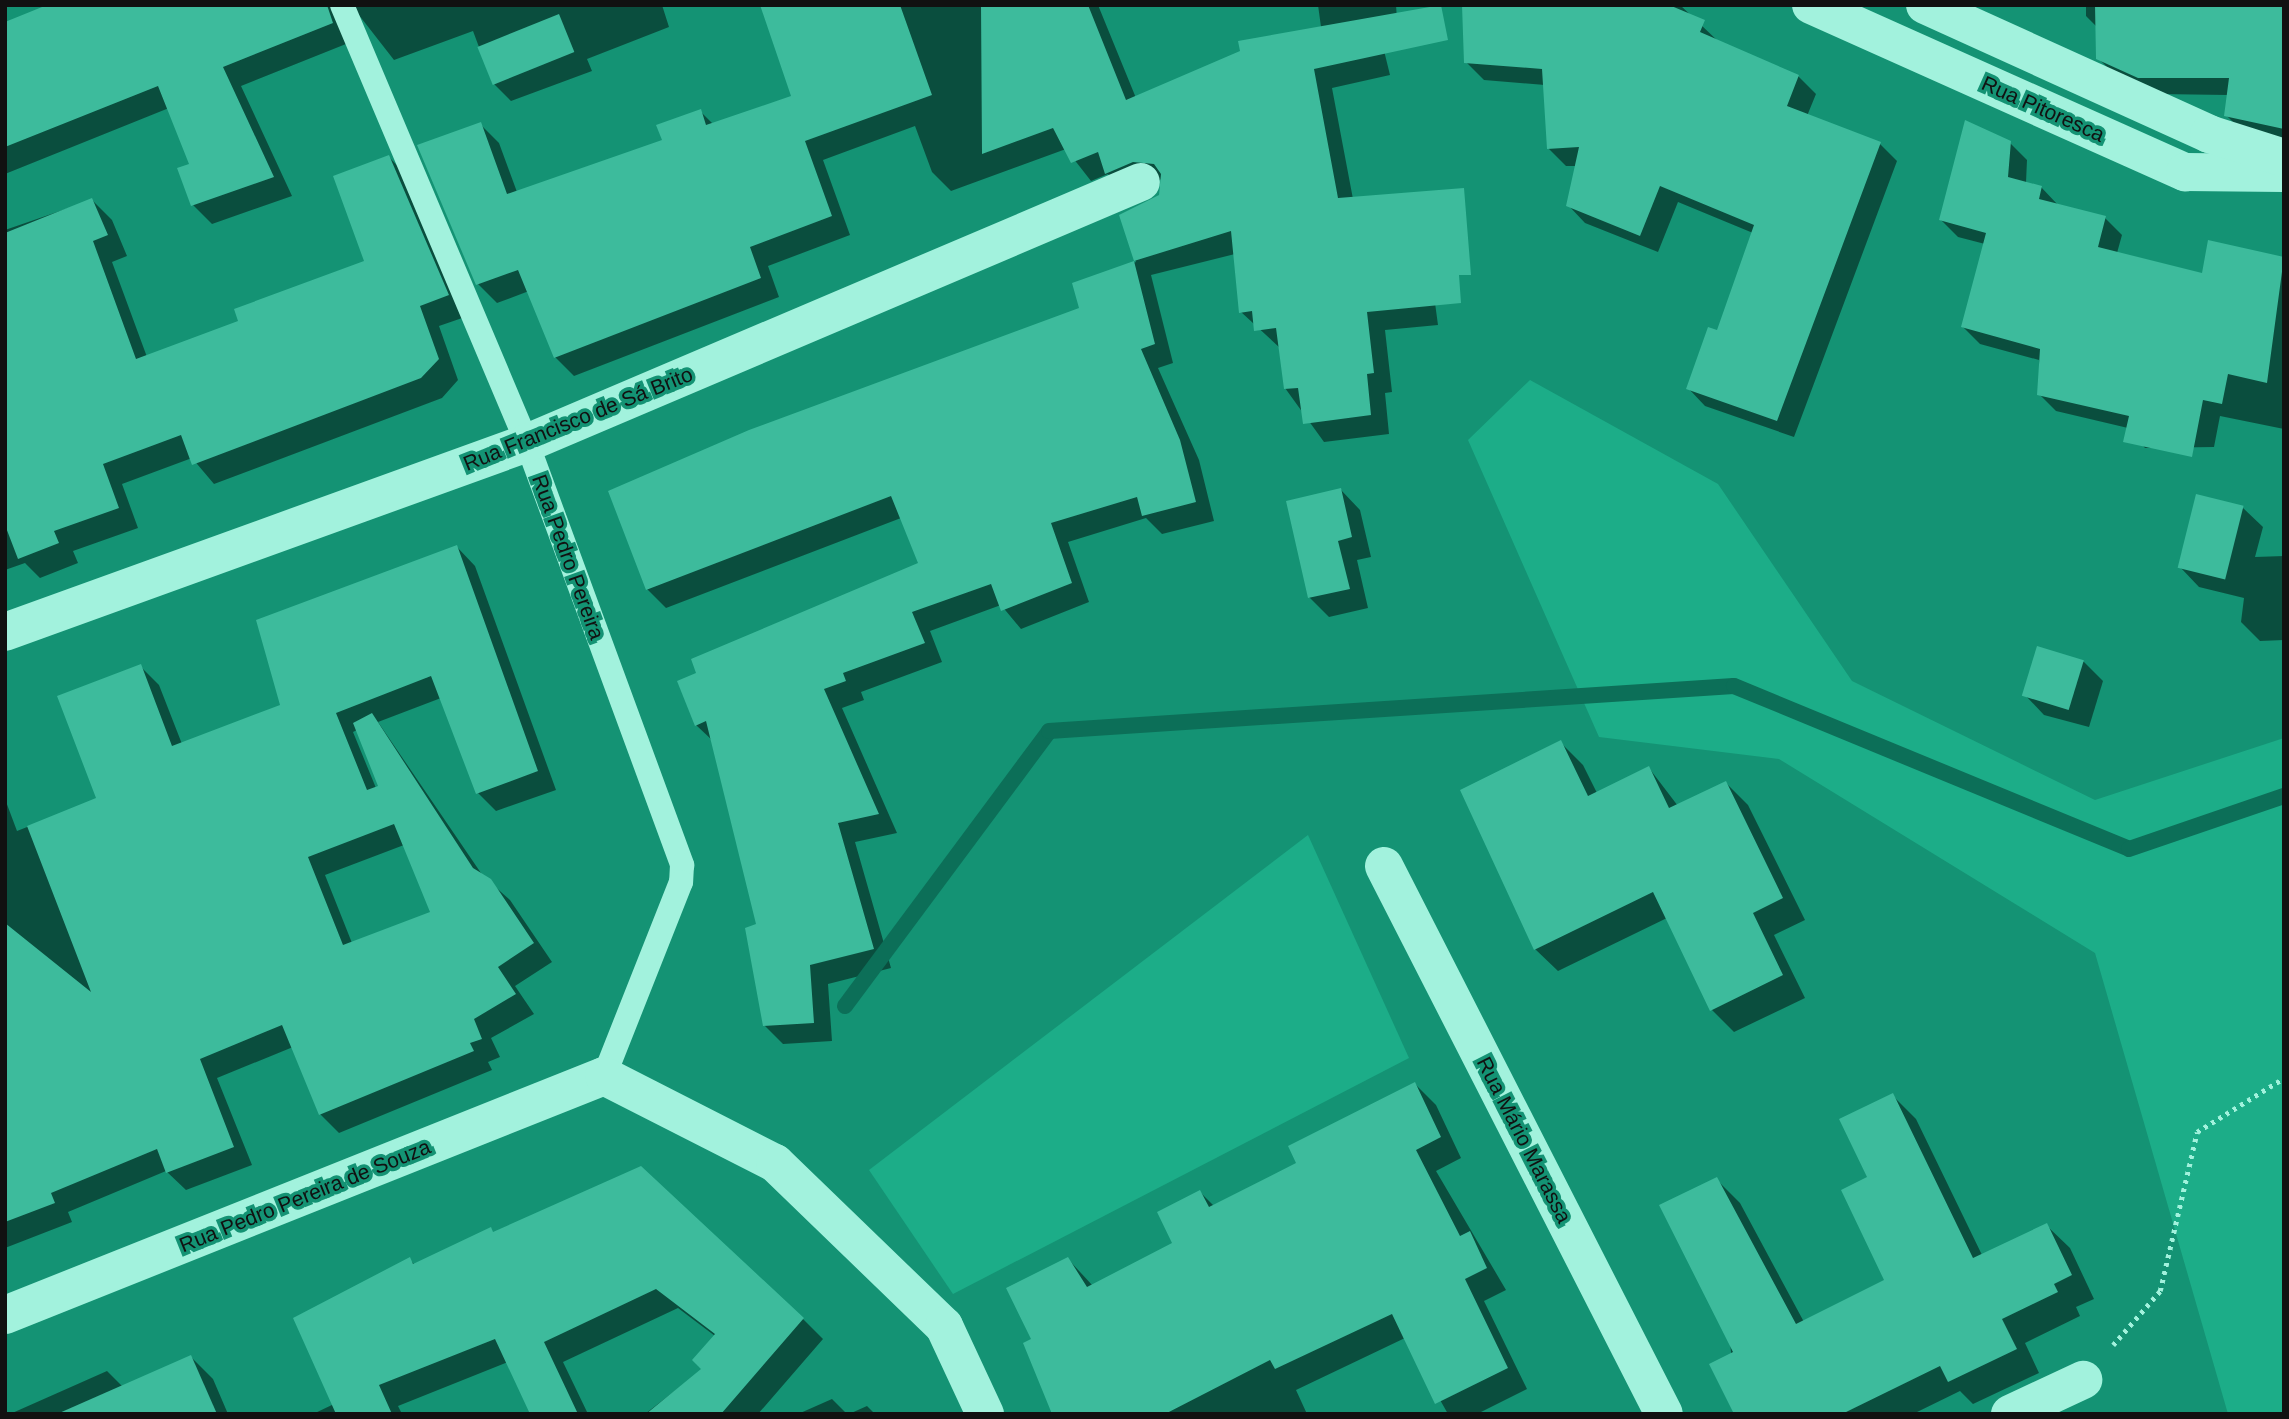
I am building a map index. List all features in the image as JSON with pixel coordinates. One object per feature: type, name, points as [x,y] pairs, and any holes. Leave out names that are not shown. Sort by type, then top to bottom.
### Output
[{"type":"street","name":"Rua Pitoresca","points":[[1811,5],[2185,172],[2284,173]]},
{"type":"street","points":[[1925,5],[2209,134],[2284,158]]},
{"type":"street","name":"Rua Francisco de Sá Brito","points":[[5,632],[527,443],[1141,182]]},
{"type":"street","name":"Rua Mário Marassa","points":[[1384,866],[1664,1414]]},
{"type":"street","points":[[604,1076],[775,1163],[944,1326],[985,1414]]},
{"type":"street","name":"Rua Pedro Pereira de Souza","points":[[5,1315],[604,1076]]},
{"type":"street","points":[[2010,1414],[2083,1380]]},
{"type":"lane","name":"Rua Pedro Pereira","points":[[342,5],[527,443],[683,874],[604,1076]]},
{"type":"path","points":[[2083,1380],[2160,1291],[2197,1132],[2284,1078]]},
{"type":"green space","points":[[1530,380],[1718,484],[1852,681],[2095,800],[2284,738],[2284,1414],[2228,1414],[2095,953],[1779,759],[1599,737],[1468,440]]},
{"type":"green space","points":[[1308,835],[1409,1058],[953,1294],[869,1170]]},
{"type":"building","points":[[47,5],[327,5],[333,23],[223,67],[274,177],[191,206],[177,168],[189,164],[158,86],[5,147],[5,22]]},
{"type":"building","points":[[760,5],[900,5],[932,95],[805,141],[832,216],[750,247],[761,278],[554,358],[518,270],[476,285],[417,145],[481,122],[507,194],[662,140],[656,125],[701,109],[706,125],[791,96]]},
{"type":"building","points":[[981,5],[1088,5],[1126,100],[1240,51],[1238,41],[1441,5],[1448,40],[1314,69],[1338,198],[1464,188],[1471,275],[1459,275],[1461,303],[1367,312],[1374,373],[1367,374],[1371,415],[1303,424],[1298,388],[1284,389],[1276,328],[1254,331],[1252,311],[1239,313],[1231,231],[1134,261],[1119,215],[1159,195],[1161,174],[1154,164],[1133,162],[1105,174],[1098,152],[1071,163],[1053,128],[982,154]]},
{"type":"building","points":[[1462,5],[1669,5],[1705,20],[1700,32],[1799,75],[1787,106],[1881,142],[1777,421],[1686,389],[1708,327],[1717,330],[1754,225],[1660,186],[1640,236],[1566,206],[1579,147],[1547,149],[1542,69],[1464,63]]},
{"type":"building","points":[[2095,5],[2284,5],[2284,129],[2224,116],[2229,78],[2138,78],[2096,59]]},
{"type":"building","points":[[559,14],[574,52],[493,85],[477,47]]},
{"type":"building","points":[[1965,120],[2011,141],[2008,177],[2042,186],[2039,199],[2106,216],[2098,247],[2202,273],[2208,240],[2284,257],[2267,383],[2228,374],[2222,404],[2203,400],[2192,457],[2123,442],[2129,416],[2037,395],[2040,349],[1961,327],[1986,233],[1939,220]]},
{"type":"building","points":[[389,155],[449,295],[420,306],[439,359],[421,378],[192,465],[181,435],[103,464],[119,508],[54,531],[59,543],[18,559],[5,525],[5,233],[92,198],[108,235],[93,241],[136,359],[238,321],[234,309],[364,261],[333,176]]},
{"type":"building","points":[[1134,261],[1155,344],[1141,349],[1180,440],[1196,502],[1142,516],[1137,497],[1051,523],[1072,583],[1001,611],[991,584],[912,612],[925,643],[843,673],[846,681],[824,689],[879,814],[838,823],[874,949],[810,965],[814,1023],[763,1026],[745,928],[756,924],[706,721],[695,726],[677,681],[696,673],[691,659],[918,563],[891,496],[646,590],[608,491],[749,430],[1079,308],[1072,283]]},
{"type":"building","points":[[1341,488],[1352,537],[1338,541],[1350,589],[1308,598],[1286,501]]},
{"type":"building","points":[[2196,494],[2244,506],[2225,580],[2178,568]]},
{"type":"building","points":[[457,545],[538,771],[476,794],[431,676],[336,713],[367,790],[378,786],[353,723],[372,713],[473,868],[491,879],[534,943],[498,967],[516,994],[474,1019],[482,1039],[470,1043],[474,1051],[319,1115],[282,1025],[200,1059],[234,1147],[166,1173],[157,1149],[51,1193],[55,1203],[5,1222],[5,923],[91,992],[27,826],[96,798],[57,696],[141,664],[172,746],[280,705],[256,620]],"holes":[[[394,824],[430,912],[343,945],[308,857]]]},
{"type":"building","points":[[2037,646],[2084,660],[2069,710],[2022,696]]},
{"type":"building","points":[[1561,740],[1588,796],[1649,766],[1669,808],[1726,781],[1783,898],[1753,913],[1783,975],[1710,1011],[1653,892],[1534,950],[1460,790]]},
{"type":"building","points":[[1415,1082],[1441,1137],[1416,1150],[1460,1236],[1470,1231],[1487,1268],[1465,1279],[1508,1368],[1435,1404],[1392,1314],[1275,1369],[1270,1360],[1165,1414],[1052,1414],[1023,1343],[1031,1339],[1006,1288],[1068,1257],[1087,1287],[1172,1243],[1157,1212],[1200,1190],[1209,1207],[1296,1163],[1288,1146]]},
{"type":"building","points":[[1893,1093],[1973,1258],[2047,1223],[2072,1275],[2054,1284],[2058,1292],[2002,1319],[2017,1349],[1948,1382],[1940,1366],[1842,1414],[1734,1414],[1709,1364],[1733,1352],[1659,1205],[1717,1177],[1796,1324],[1884,1280],[1841,1190],[1867,1177],[1839,1119]]},
{"type":"building","points":[[641,1166],[804,1318],[721,1414],[646,1414],[701,1369],[692,1360],[715,1334],[656,1289],[544,1342],[578,1414],[530,1414],[495,1339],[379,1385],[392,1414],[336,1414],[293,1318],[410,1257],[413,1264],[491,1227],[493,1232]]},
{"type":"building","points":[[191,1355],[217,1414],[57,1414]]},
{"type":"waterway","points":[[845,1006],[1049,731],[1734,686],[2129,849],[2284,796]]}]
